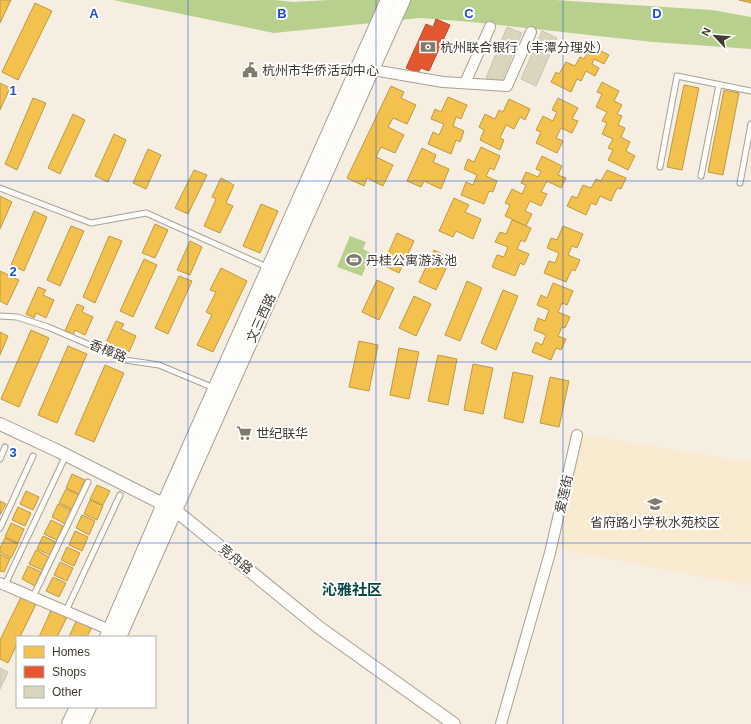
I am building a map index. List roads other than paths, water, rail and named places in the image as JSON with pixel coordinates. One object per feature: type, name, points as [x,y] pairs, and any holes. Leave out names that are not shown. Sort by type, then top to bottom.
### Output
[{"type":"main road","name":"文三西路","points":[[169,507],[216,389],[388,0]]},
{"type":"main road","name":"文三西路","points":[[112,635],[169,507],[373,70],[404,0]]},
{"type":"main road","points":[[69,724],[77,708]]},
{"type":"main road","points":[[81,724],[89,708]]},
{"type":"street","points":[[466,83],[490,27]]},
{"type":"street","points":[[373,70],[443,82],[507,86],[531,32]]},
{"type":"street","name":"竞舟路","points":[[0,424],[66,455],[169,507],[322,629],[454,724]]},
{"type":"street","name":"爱莲街","points":[[501,724],[550,552],[577,435]]},
{"type":"street","points":[[3,584],[66,611],[112,635]]},
{"type":"lane","points":[[660,167],[677,76],[719,86],[751,91]]},
{"type":"lane","points":[[701,176],[719,86]]},
{"type":"lane","points":[[740,183],[751,124]]},
{"type":"lane","points":[[0,188],[91,223],[146,213],[270,268]]},
{"type":"lane","name":"香樟路","points":[[0,316],[17,317],[48,328],[125,360],[159,365],[216,389]]},
{"type":"lane","points":[[0,459],[6,447]]},
{"type":"lane","points":[[3,584],[66,455]]},
{"type":"lane","points":[[0,528],[33,456]]},
{"type":"lane","points":[[33,597],[88,482]]},
{"type":"lane","points":[[66,611],[120,495]]},
{"type":"place","name":"杭州联合银行（丰潭分理处）","points":[[428,47]]},
{"type":"place","name":"杭州市华侨活动中心","points":[[250,70]]},
{"type":"place","name":"丹桂公寓游泳池","points":[[354,260]]},
{"type":"place","name":"世纪联华","points":[[244,433]]},
{"type":"place","name":"省府路小学秋水苑校区","points":[[655,504]]},
{"type":"district","name":"沁雅社区","points":[[352,589]]}]
